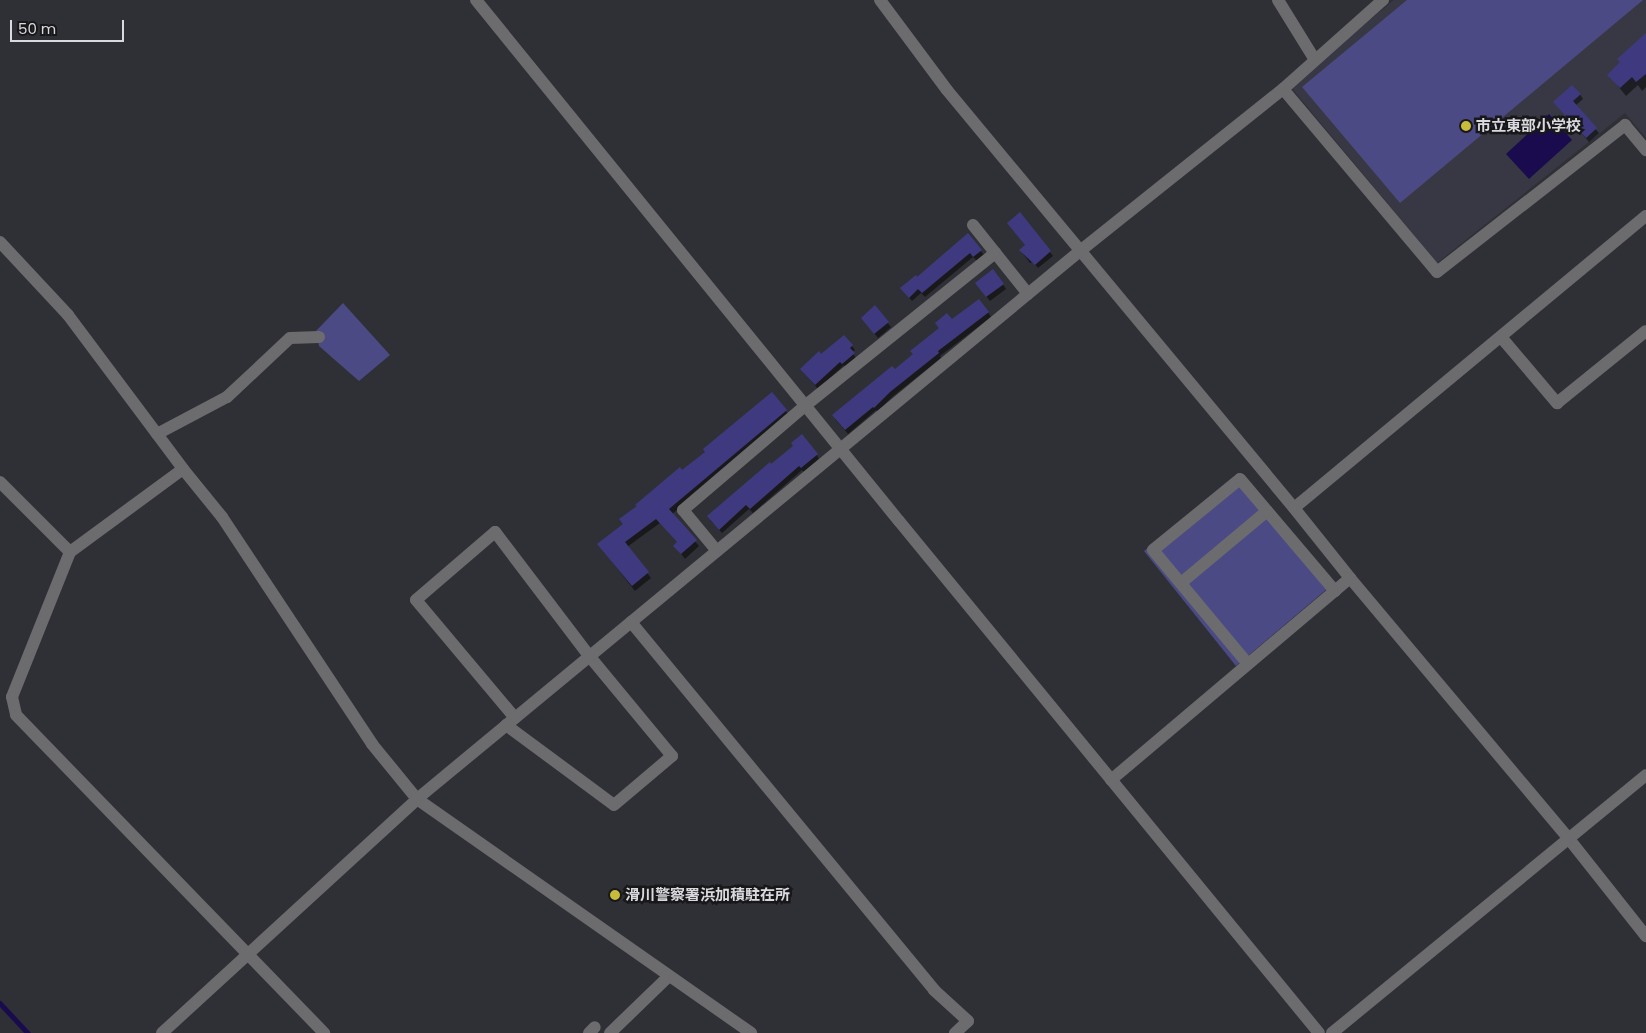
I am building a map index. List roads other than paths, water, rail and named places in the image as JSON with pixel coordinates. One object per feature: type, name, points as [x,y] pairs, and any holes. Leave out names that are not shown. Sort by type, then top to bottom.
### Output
[{"type":"street","points":[[476,0],[1319,1033]]},
{"type":"street","points":[[880,0],[948,90],[1350,578],[1569,839],[1646,936]]},
{"type":"street","points":[[1278,0],[1315,60]]},
{"type":"street","points":[[162,1033],[417,799],[1080,251],[1283,89],[1383,0]]},
{"type":"street","points":[[1283,89],[1437,272],[1625,125],[1646,150]]},
{"type":"street","points":[[1294,508],[1646,216]]},
{"type":"street","points":[[973,225],[1028,294]]},
{"type":"street","points":[[0,242],[68,315],[183,469],[222,517],[372,744],[417,799],[751,1033]]},
{"type":"street","points":[[717,551],[683,510],[806,406],[995,253]]},
{"type":"street","points":[[1501,336],[1557,403],[1646,331]]},
{"type":"street","points":[[157,434],[227,396],[290,338],[319,337]]},
{"type":"street","points":[[183,469],[70,552],[12,697],[16,715],[324,1033]]},
{"type":"street","points":[[1248,664],[1153,550],[1240,479],[1335,591]]},
{"type":"street","points":[[0,482],[70,552]]},
{"type":"street","points":[[1181,583],[1267,511]]},
{"type":"street","points":[[495,532],[590,657],[672,756],[614,805],[511,722],[416,600],[495,532]]},
{"type":"street","points":[[1111,780],[1350,578]]},
{"type":"street","points":[[631,622],[934,990],[968,1021],[955,1033]]},
{"type":"street","points":[[1332,1033],[1646,775]]},
{"type":"street","points":[[610,1033],[669,976]]},
{"type":"waterway","points":[[0,1003],[28,1033]]},
{"type":"place","name":"市立東部小学校","points":[[1466,126]]},
{"type":"place","name":"滑川警察署浜加積駐在所","points":[[615,895]]}]
